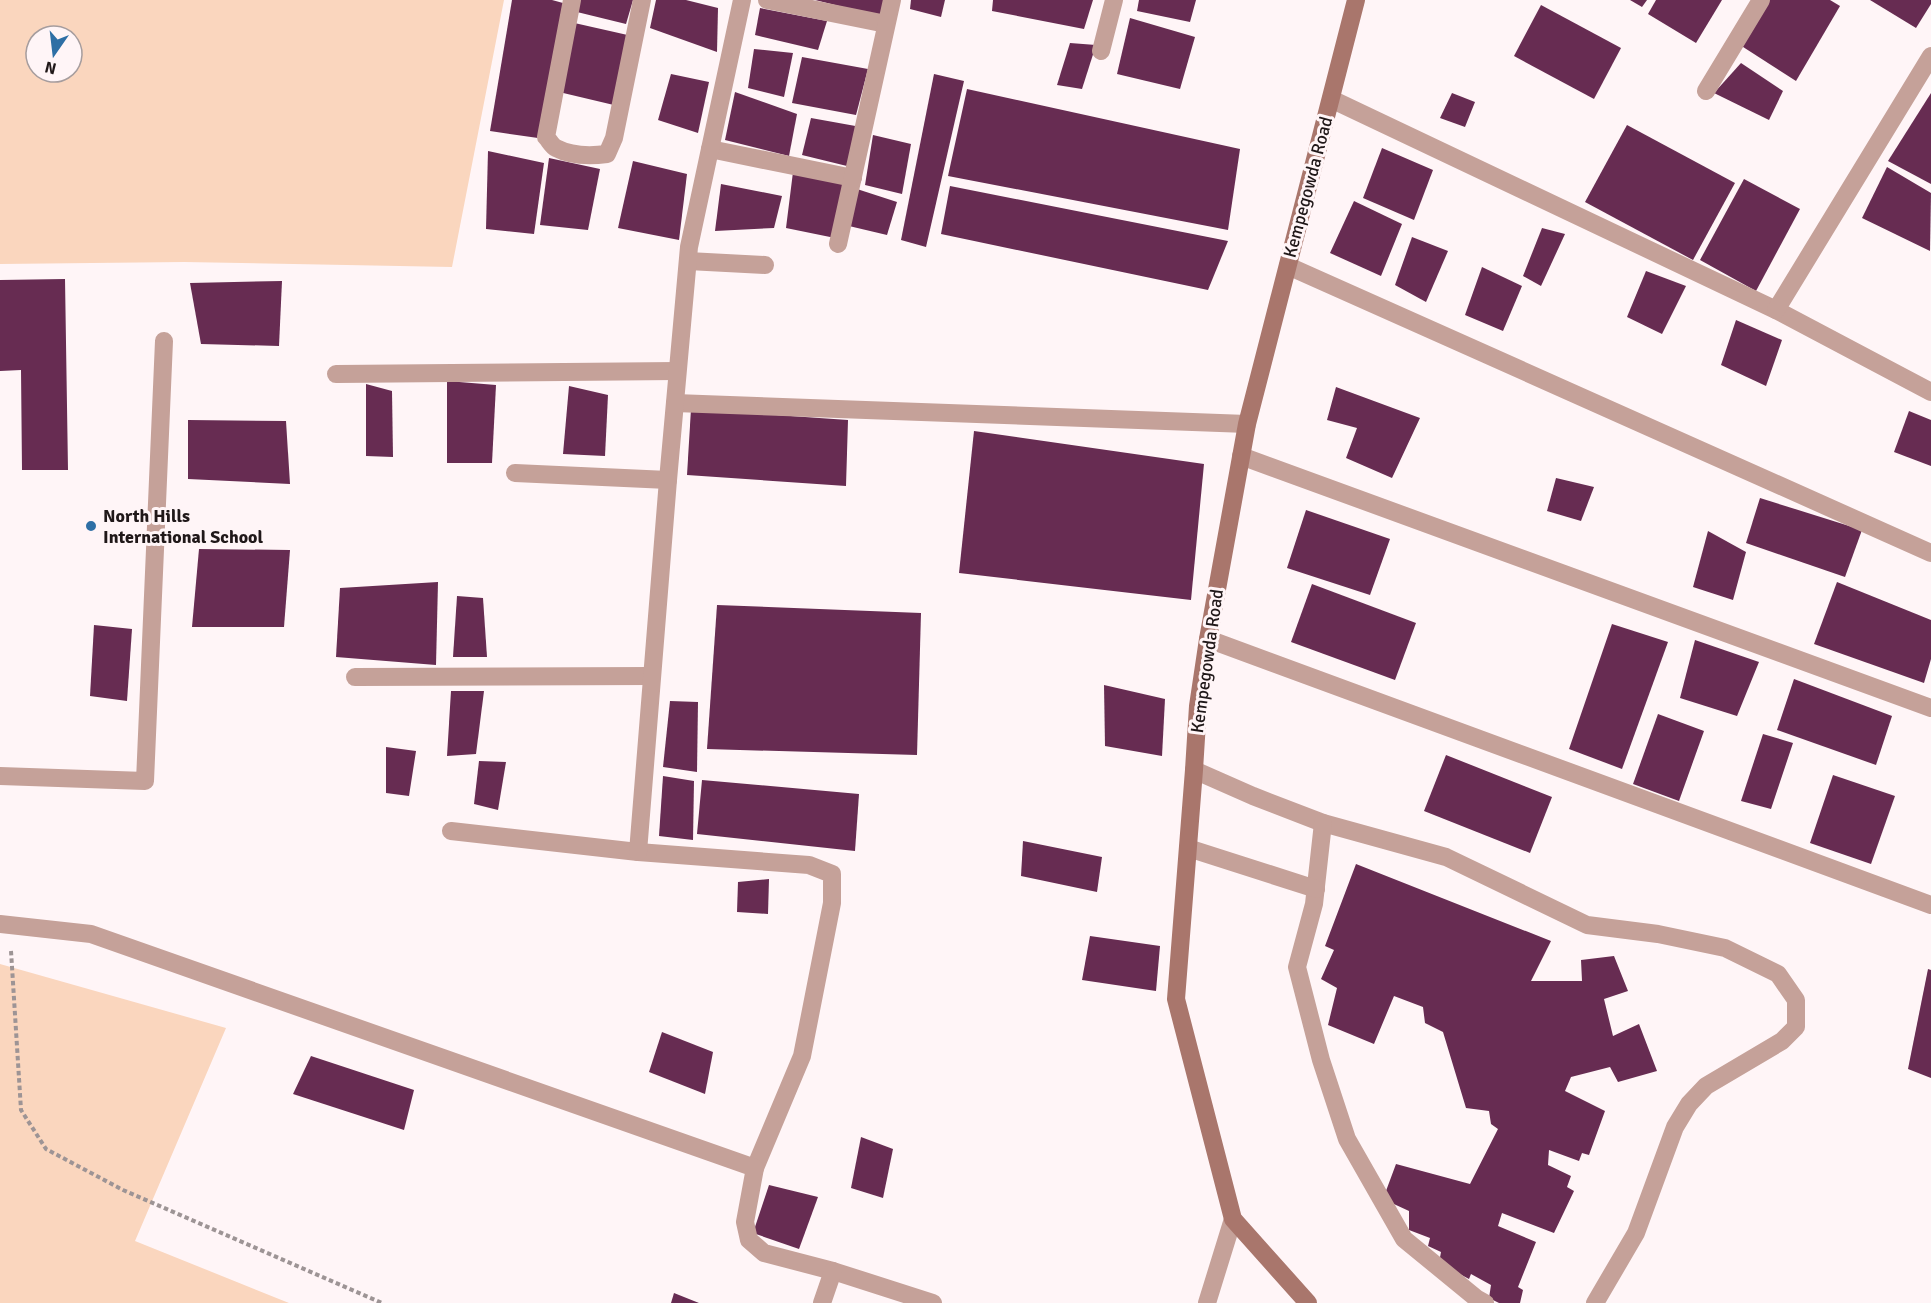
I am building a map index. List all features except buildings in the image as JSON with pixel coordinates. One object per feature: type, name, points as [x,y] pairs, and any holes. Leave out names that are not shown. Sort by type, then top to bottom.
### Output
[{"type":"street","points":[[572,0],[546,137],[555,147],[564,151],[574,154],[598,155],[607,154],[614,138],[642,0]]},
{"type":"street","points":[[638,852],[689,247],[742,0]]},
{"type":"street","points":[[767,0],[886,24]]},
{"type":"street","points":[[838,243],[892,0]]},
{"type":"street","points":[[1101,51],[1114,0]]},
{"type":"street","name":"Kempegowda Road","points":[[1308,1303],[1233,1219],[1176,999],[1197,706],[1208,639],[1247,424],[1356,0]]},
{"type":"street","points":[[1706,91],[1761,0]]},
{"type":"street","points":[[1776,310],[1931,56]]},
{"type":"street","points":[[1331,99],[1776,310],[1931,392]]},
{"type":"street","points":[[710,149],[853,178]]},
{"type":"street","points":[[688,261],[765,265]]},
{"type":"street","points":[[1288,266],[1931,553]]},
{"type":"street","points":[[0,776],[145,781],[164,341]]},
{"type":"street","points":[[336,374],[678,371]]},
{"type":"street","points":[[675,403],[1247,424]]},
{"type":"street","points":[[1241,456],[1931,708]]},
{"type":"street","points":[[515,473],[668,480]]},
{"type":"street","points":[[1208,639],[1931,905]]},
{"type":"street","points":[[355,677],[652,676]]},
{"type":"street","points":[[1194,770],[1323,823],[1446,857],[1587,925],[1658,934],[1725,948],[1778,974],[1796,1000],[1796,1027],[1782,1041],[1706,1086],[1689,1104],[1675,1127],[1635,1233],[1595,1303]]},
{"type":"street","points":[[1323,823],[1314,904],[1297,967],[1322,1060],[1347,1139],[1404,1239],[1485,1303]]},
{"type":"street","points":[[451,831],[638,852],[810,865],[832,874],[832,903],[802,1056],[755,1168],[745,1222],[748,1240],[764,1252],[933,1303]]},
{"type":"street","points":[[1188,848],[1316,889]]},
{"type":"street","points":[[5,924],[91,934],[755,1168]]},
{"type":"street","points":[[1208,1303],[1233,1219]]},
{"type":"street","points":[[822,1303],[833,1271]]},
{"type":"path","points":[[5,924],[21,1110],[46,1149],[123,1190],[382,1303]]},
{"type":"shaded area","points":[[0,0],[504,0],[452,267],[184,262],[0,264]]},
{"type":"shaded area","points":[[0,964],[226,1028],[135,1241],[289,1303],[0,1303]]},
{"type":"place","name":"North Hills International School","points":[[91,526]]}]
